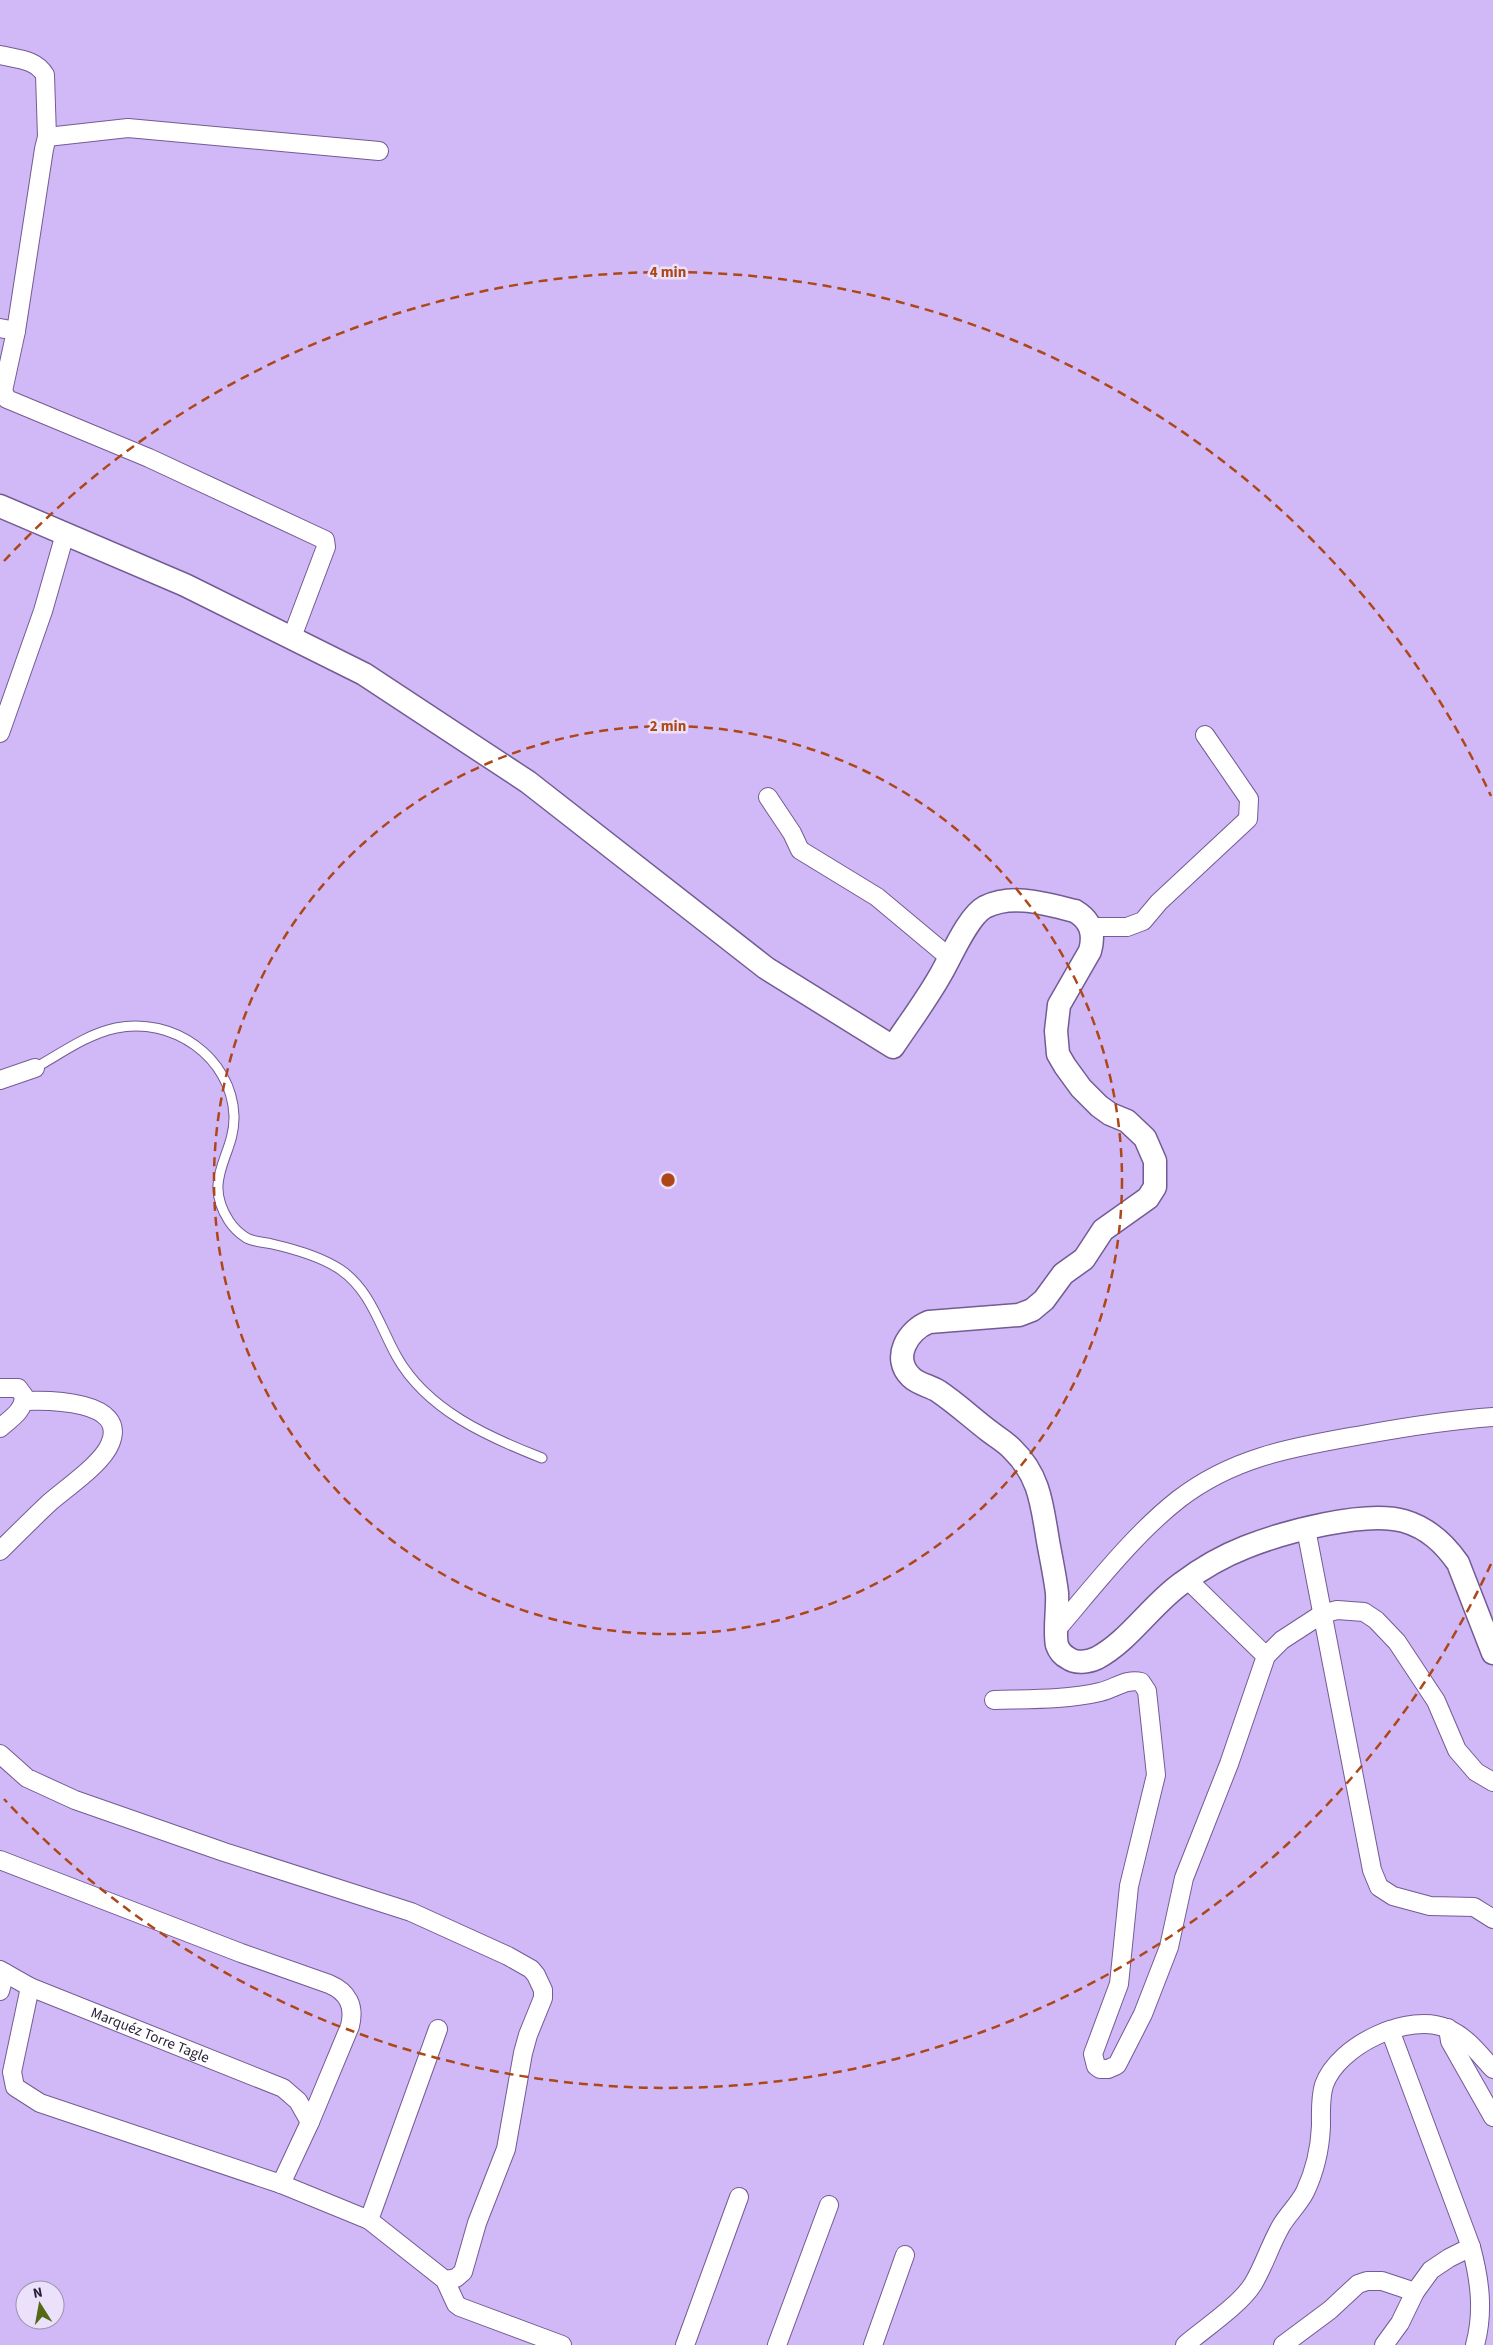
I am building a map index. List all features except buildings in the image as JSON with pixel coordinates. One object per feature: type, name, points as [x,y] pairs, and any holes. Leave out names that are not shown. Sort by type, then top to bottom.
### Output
[{"type":"street","points":[[0,55],[36,63],[41,68],[45,75],[48,137],[8,329],[3,391],[7,399],[149,458],[325,540],[326,547],[292,637]]},
{"type":"street","points":[[48,137],[128,128],[379,151]]},
{"type":"street","points":[[0,506],[185,585],[364,674],[528,782],[766,968],[893,1047],[975,915],[984,908],[1010,900],[1041,903],[1075,911],[1087,920],[1091,927],[1092,943],[1090,951],[1059,1005],[1056,1031],[1058,1054],[1064,1066],[1081,1088],[1099,1106],[1110,1114],[1127,1121],[1145,1138],[1155,1161],[1155,1187],[1148,1198],[1103,1230],[1084,1260],[1063,1274],[1044,1300],[1032,1310],[1019,1315],[929,1322],[920,1325],[908,1336],[902,1353],[906,1371],[912,1378],[937,1391],[1004,1441],[1023,1459],[1033,1476],[1042,1502],[1057,1593],[1058,1628],[1056,1642],[1059,1651],[1070,1660],[1089,1661],[1098,1657],[1129,1632],[1162,1599],[1187,1579],[1222,1558],[1246,1547],[1270,1538],[1306,1529],[1341,1522],[1388,1518],[1408,1523],[1428,1532],[1439,1540],[1458,1563],[1493,1653]]},
{"type":"street","points":[[0,733],[43,611],[65,534]]},
{"type":"street","points":[[1091,927],[1127,927],[1143,921],[1159,902],[1248,819],[1249,799],[1206,735]]},
{"type":"street","points":[[768,797],[792,833],[800,850],[877,897],[950,958]]},
{"type":"street","points":[[0,1080],[35,1068]]},
{"type":"street","points":[[0,1388],[18,1388],[22,1392],[24,1401],[17,1414],[0,1428]]},
{"type":"street","points":[[0,1552],[107,1450],[112,1436],[110,1422],[100,1411],[63,1402],[24,1401]]},
{"type":"street","points":[[1058,1628],[1146,1530],[1178,1499],[1214,1475],[1273,1452],[1448,1420],[1493,1417]]},
{"type":"street","points":[[1306,1529],[1372,1870],[1379,1887],[1393,1896],[1430,1906],[1474,1907],[1493,1919]]},
{"type":"street","points":[[1187,1579],[1266,1656]]},
{"type":"street","points":[[994,1700],[1066,1697],[1101,1692],[1133,1680],[1141,1682],[1147,1691],[1156,1775],[1128,1886],[1119,1984],[1094,2054],[1096,2066],[1100,2069],[1108,2069],[1117,2065],[1143,2014],[1169,1947],[1184,1878],[1229,1764],[1266,1656],[1282,1640],[1322,1614],[1338,1610],[1364,1612],[1376,1620],[1398,1642],[1436,1701],[1457,1750],[1476,1772],[1493,1782]]},
{"type":"street","points":[[0,1754],[27,1778],[75,1800],[224,1852],[411,1912],[508,1956],[531,1969],[543,1990],[543,1998],[523,2053],[506,2149],[477,2223],[463,2272],[456,2278],[445,2280]]},
{"type":"street","points":[[0,1860],[240,1953],[329,1984],[342,1991],[352,2010],[350,2026],[310,2122],[281,2184]]},
{"type":"street","points":[[0,1991],[2,1972]]},
{"type":"street","name":"Marquéz Torre Tagle","points":[[2,1972],[30,1987],[283,2088],[298,2101],[310,2122]]},
{"type":"street","points":[[30,1987],[12,2072],[15,2087],[40,2103],[281,2184],[369,2220],[445,2280],[456,2304],[460,2307],[562,2345]]},
{"type":"street","points":[[1185,2345],[1249,2290],[1257,2277],[1272,2240],[1304,2195],[1318,2157],[1321,2132],[1320,2107],[1324,2084],[1345,2056],[1355,2047],[1377,2034],[1427,2023],[1448,2028],[1466,2040],[1493,2069]]},
{"type":"street","points":[[1448,2028],[1450,2041],[1493,2117]]},
{"type":"street","points":[[369,2220],[438,2029]]},
{"type":"street","points":[[1390,2030],[1471,2247],[1478,2273],[1480,2327],[1474,2345]]},
{"type":"street","points":[[685,2345],[739,2197]]},
{"type":"street","points":[[777,2345],[829,2204]]},
{"type":"street","points":[[1384,2345],[1400,2323],[1416,2292],[1431,2270],[1448,2258],[1471,2247]]},
{"type":"street","points":[[873,2345],[905,2255]]},
{"type":"street","points":[[1282,2345],[1330,2310],[1358,2284],[1367,2281],[1382,2281],[1416,2292]]},
{"type":"lane","points":[[35,1068],[102,1033],[127,1026],[156,1028],[171,1032],[198,1047],[223,1075],[232,1101],[233,1132],[219,1171],[218,1184],[223,1209],[237,1230],[247,1238],[298,1251],[340,1269],[350,1277],[367,1298],[396,1356],[420,1388],[434,1401],[470,1424],[493,1437],[542,1458]]}]
